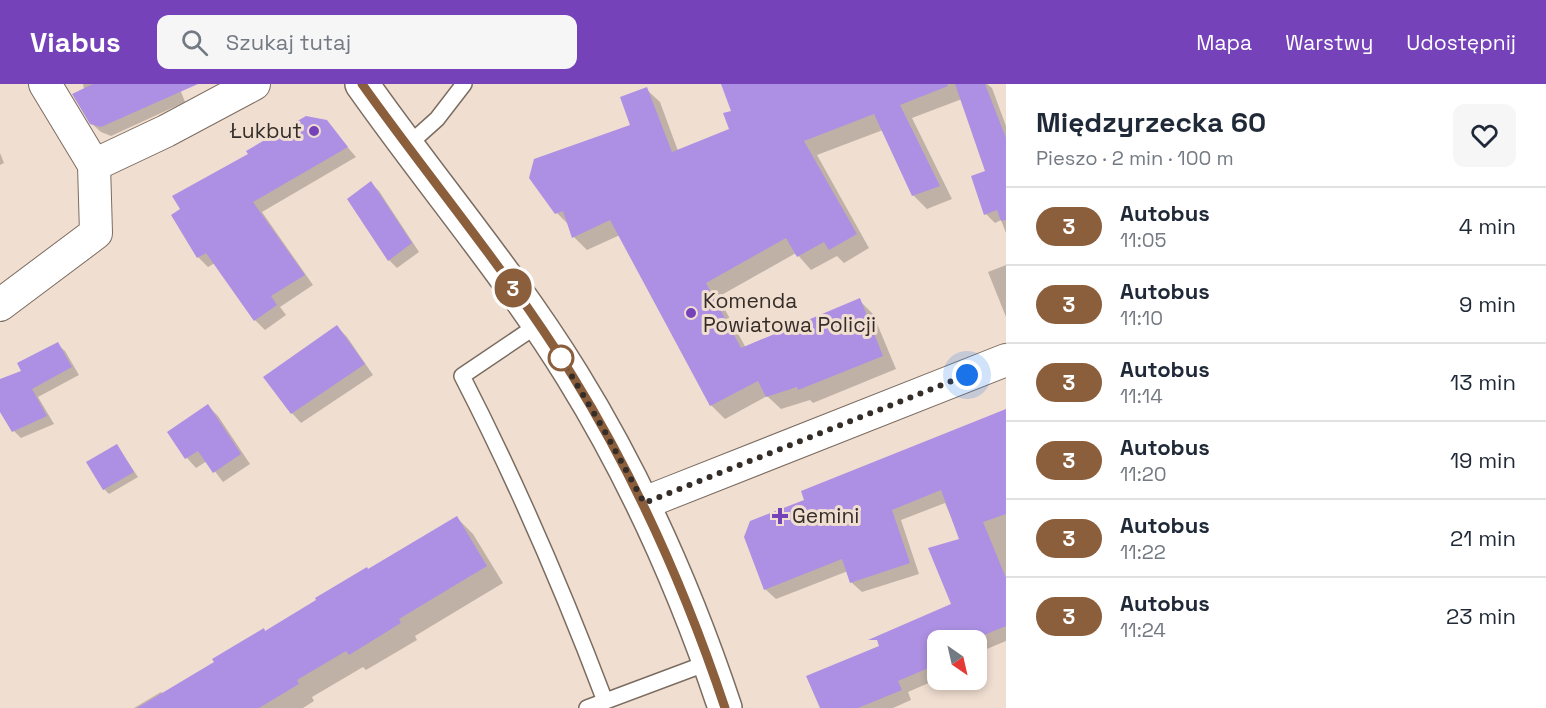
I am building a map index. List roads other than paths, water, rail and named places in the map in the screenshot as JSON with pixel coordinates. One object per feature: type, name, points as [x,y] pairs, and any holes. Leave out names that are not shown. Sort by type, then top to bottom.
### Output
[{"type":"main road","points":[[362,84],[539,324],[595,414],[644,503],[679,581],[725,708]]},
{"type":"street","points":[[0,306],[96,233],[94,165],[45,84]]},
{"type":"street","points":[[94,165],[166,131],[254,84]]},
{"type":"street","points":[[644,503],[1006,360]]},
{"type":"lane","points":[[408,145],[437,119],[464,84]]},
{"type":"lane","points":[[539,324],[462,376],[498,447],[579,633],[604,701]]},
{"type":"lane","points":[[587,708],[710,662]]},
{"type":"place","name":"Łukbut","points":[[314,131]]},
{"type":"place","name":"Komenda Powiatowa Policji","points":[[691,313]]},
{"type":"place","name":"Gemini","points":[[780,516]]}]
